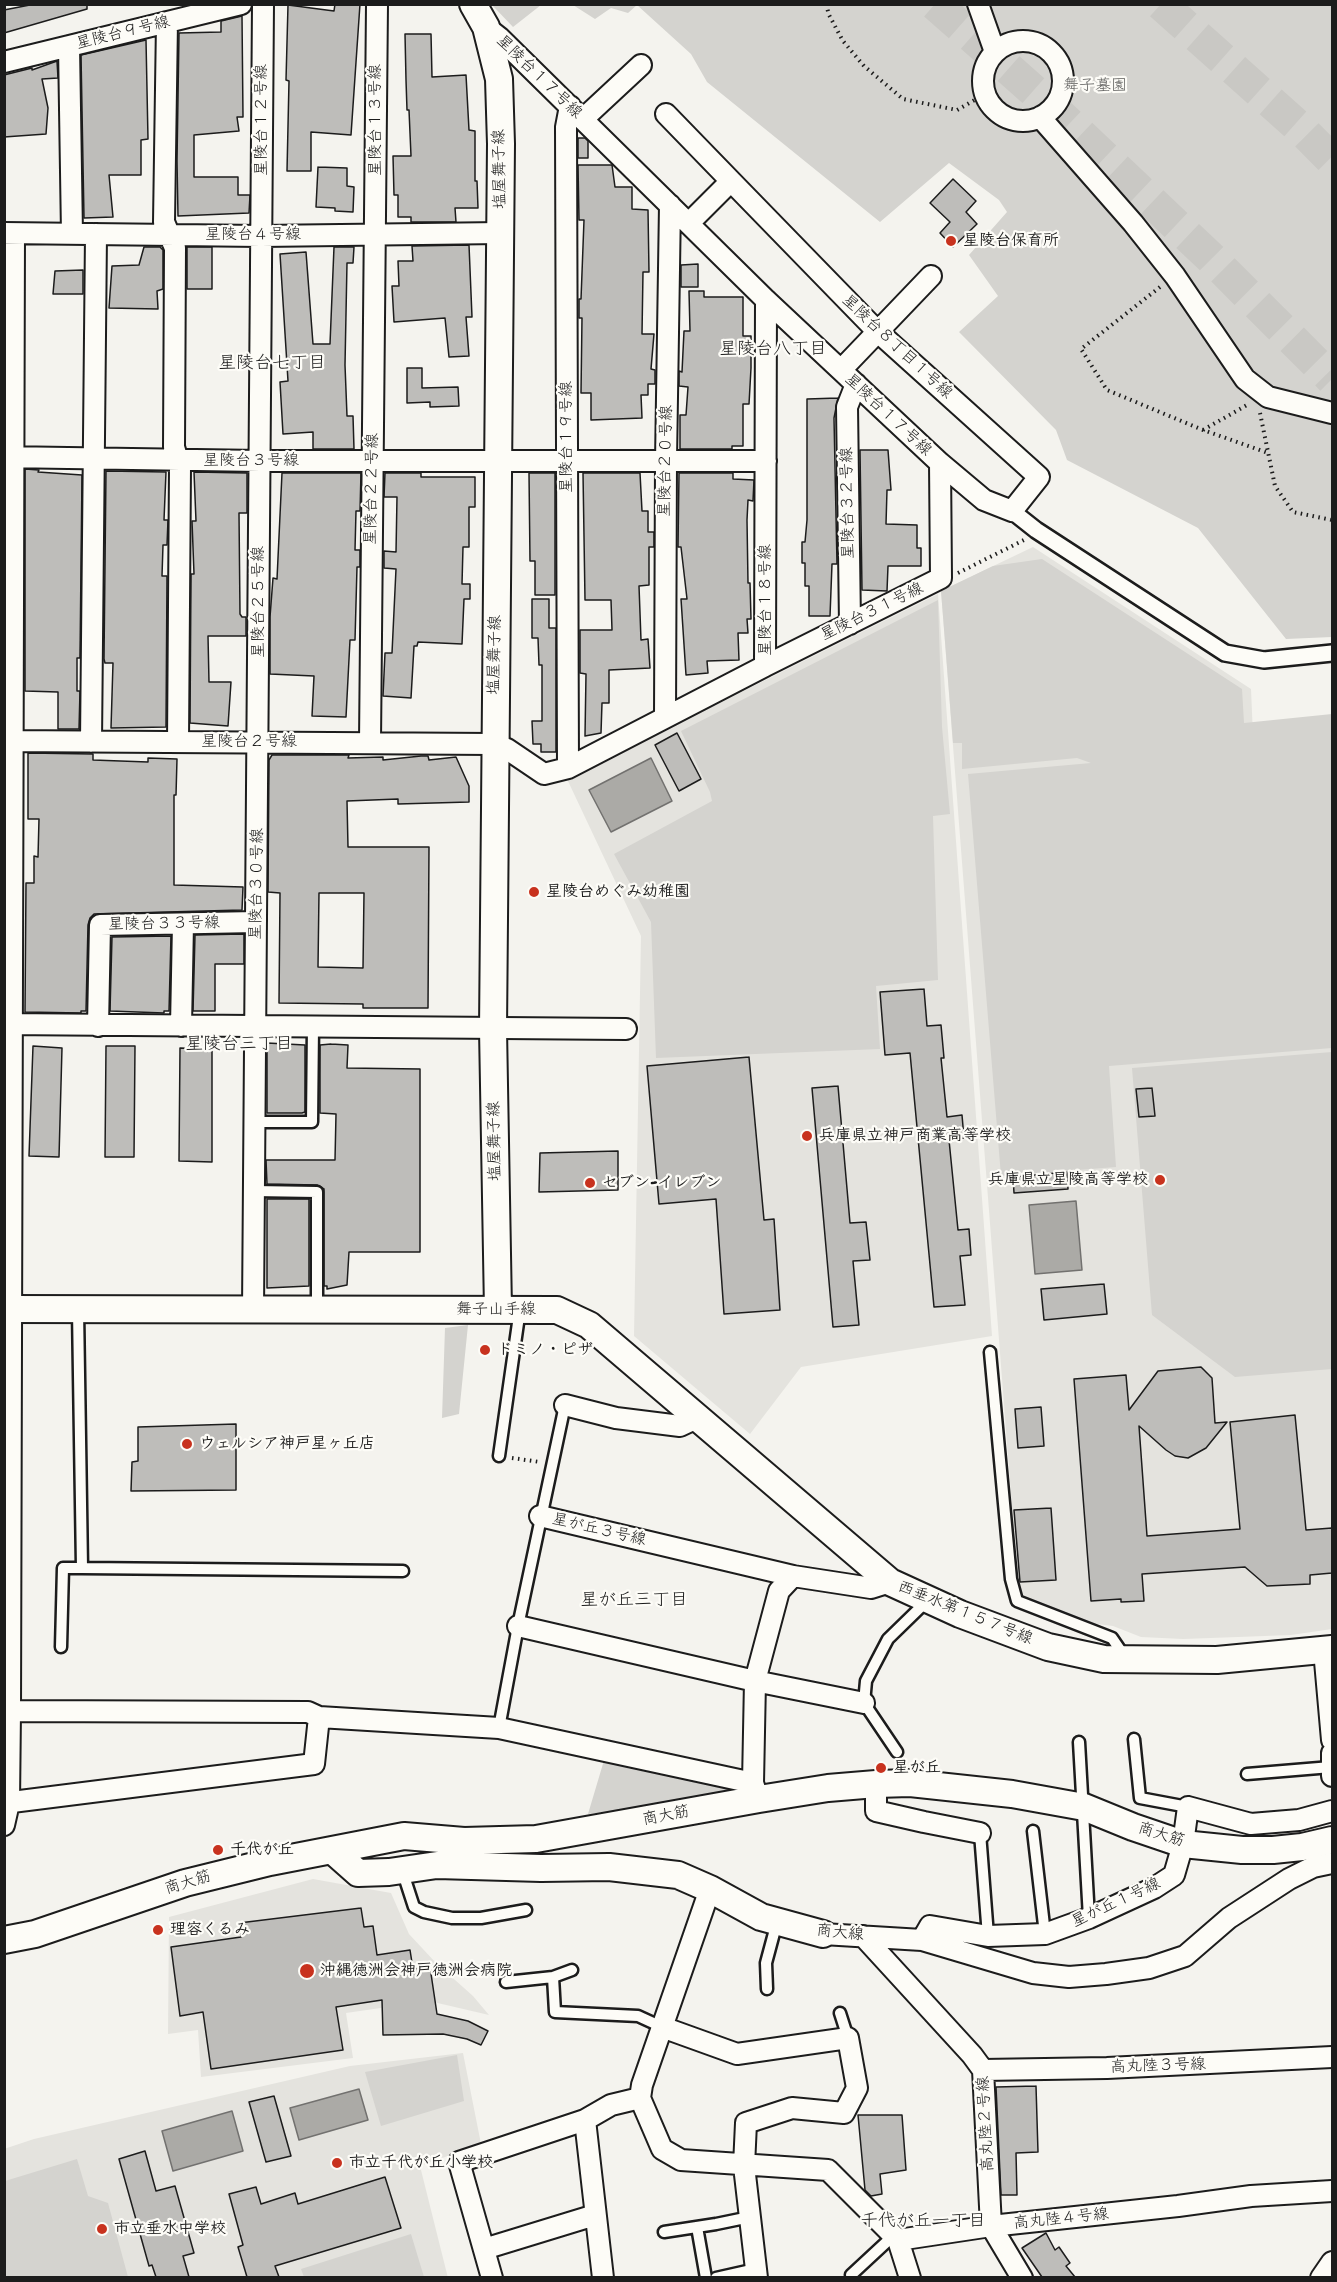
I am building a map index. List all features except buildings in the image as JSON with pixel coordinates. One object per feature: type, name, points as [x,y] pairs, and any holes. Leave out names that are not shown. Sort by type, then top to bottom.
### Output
[{"type":"street","name":"星陵台９号線","points":[[4,62],[241,4]]},
{"type":"street","name":"星陵台１２号線","points":[[260,461],[263,4]]},
{"type":"street","name":"星陵台１３号線","points":[[375,235],[377,4]]},
{"type":"street","name":"塩屋舞子線","points":[[473,4],[486,27],[499,79],[501,233],[494,744],[493,1029],[509,1309]]},
{"type":"street","points":[[978,4],[995,52]]},
{"type":"street","points":[[167,22],[164,222],[175,248],[174,447],[180,467],[178,742]]},
{"type":"street","name":"星陵台１７号線","points":[[486,27],[500,38],[766,300],[940,464],[984,500],[1012,511],[1036,530],[1225,653],[1264,660],[1332,653]]},
{"type":"street","points":[[1017,41],[1029,41],[1051,52],[1058,61],[1062,72],[1061,93],[1049,111],[1040,117],[1029,121],[1008,118],[998,112],[985,94],[984,72],[988,62],[995,52],[1005,45],[1017,41]]},
{"type":"street","points":[[69,46],[72,234]]},
{"type":"street","points":[[576,113],[642,65]]},
{"type":"street","name":"星陵台１９号線","points":[[568,768],[566,128],[576,113]]},
{"type":"street","name":"星陵台８丁目１号線","points":[[666,114],[877,331],[1039,477],[1012,511]]},
{"type":"street","points":[[1040,117],[1133,223],[1175,276],[1245,379],[1263,393],[1332,413]]},
{"type":"street","points":[[689,223],[731,181]]},
{"type":"street","name":"星陵台２０号線","points":[[665,717],[670,205]]},
{"type":"street","points":[[4,1825],[7,1803],[8,1722],[9,233]]},
{"type":"street","name":"星陵台４号線","points":[[9,233],[261,236],[501,233]]},
{"type":"street","points":[[91,742],[96,234]]},
{"type":"street","name":"星陵台２２号線","points":[[370,742],[375,235]]},
{"type":"street","points":[[841,370],[931,276]]},
{"type":"street","name":"星陵台１８号線","points":[[494,744],[507,749],[544,774],[568,768],[765,666],[766,300]]},
{"type":"street","name":"星陵台３２号線","points":[[850,624],[846,407],[856,384]]},
{"type":"street","name":"星陵台３号線","points":[[9,457],[260,461],[766,461]]},
{"type":"street","name":"星陵台２５号線","points":[[259,742],[260,461]]},
{"type":"street","name":"星陵台３１号線","points":[[765,666],[941,578],[940,464]]},
{"type":"street","name":"星陵台２号線","points":[[8,741],[494,744]]},
{"type":"street","name":"星陵台３０号線","points":[[253,1311],[259,742]]},
{"type":"street","name":"星陵台３３号線","points":[[98,1026],[100,925],[256,922]]},
{"type":"street","points":[[181,1026],[183,924]]},
{"type":"street","points":[[8,1024],[626,1029]]},
{"type":"street","name":"舞子山手線","points":[[8,1309],[557,1310],[589,1325],[890,1582]]},
{"type":"street","points":[[565,1405],[616,1418],[680,1426],[697,1418]]},
{"type":"street","name":"星が丘３号線","points":[[540,1516],[793,1576]]},
{"type":"street","points":[[8,1722],[308,1712],[319,1717],[499,1728],[756,1791],[755,1681],[779,1591],[793,1576]]},
{"type":"street","name":"西垂水第１５７号線","points":[[793,1576],[871,1588],[890,1582],[1048,1647],[1104,1659],[1217,1660],[1328,1650]]},
{"type":"street","points":[[518,1626],[755,1681],[864,1703]]},
{"type":"street","points":[[1328,1650],[1332,1740]]},
{"type":"street","points":[[7,1803],[314,1764],[319,1717]]},
{"type":"street","points":[[876,1784],[876,1810],[980,1833]]},
{"type":"street","name":"商大筋","points":[[4,1940],[35,1934],[185,1882],[270,1862],[404,1836],[464,1841],[536,1839],[756,1791],[910,1784],[1012,1794],[1084,1807],[1182,1844],[1242,1850],[1273,1850],[1302,1847],[1332,1840]]},
{"type":"street","points":[[1188,1807],[1251,1824],[1299,1820],[1332,1811]]},
{"type":"street","name":"星が丘１号線","points":[[922,1940],[930,1926],[988,1936],[1045,1934],[1089,1918],[1154,1888],[1174,1875],[1188,1807]]},
{"type":"street","name":"商大線","points":[[332,1850],[358,1873],[437,1865],[609,1867],[678,1875],[710,1888],[761,1917],[777,1922],[823,1934],[922,1940],[1033,1973],[1069,1977],[1149,1968],[1185,1956],[1229,1918],[1289,1879],[1313,1867],[1332,1863]]},
{"type":"street","points":[[710,1888],[642,2085],[640,2098],[662,2149],[681,2160],[828,2170],[895,2238],[910,2277]]},
{"type":"street","name":"高丸陸２号線","points":[[863,1936],[984,2070],[991,2226],[1022,2277]]},
{"type":"street","points":[[662,2027],[737,2054],[848,2038],[857,2088],[844,2114],[792,2108],[746,2122],[744,2166],[756,2273]]},
{"type":"street","name":"高丸陸３号線","points":[[984,2070],[1107,2068],[1332,2057]]},
{"type":"street","points":[[492,2277],[459,2162],[585,2120],[611,2105],[640,2098]]},
{"type":"street","points":[[585,2120],[603,2277]]},
{"type":"street","name":"高丸陸４号線","points":[[895,2238],[1251,2196],[1332,2191]]},
{"type":"street","points":[[484,2249],[595,2216]]},
{"type":"street","points":[[1321,2277],[1332,2262]]},
{"type":"lane","points":[[255,1122],[312,1122],[313,1026]]},
{"type":"lane","points":[[254,1191],[317,1192],[317,1310]]},
{"type":"lane","points":[[499,1456],[509,1309]]},
{"type":"lane","points":[[78,1310],[82,1568]]},
{"type":"lane","points":[[990,1352],[1011,1579],[1017,1601],[1112,1638],[1127,1659]]},
{"type":"lane","points":[[540,1516],[565,1405]]},
{"type":"lane","name":"星が丘３号線","points":[[499,1728],[540,1516]]},
{"type":"lane","points":[[61,1647],[63,1568],[404,1571]]},
{"type":"lane","points":[[897,1752],[864,1703],[866,1682],[888,1639],[928,1599]]},
{"type":"lane","points":[[1134,1740],[1140,1798],[1188,1807]]},
{"type":"lane","points":[[1079,1742],[1089,1918]]},
{"type":"lane","points":[[1247,1774],[1332,1765]]},
{"type":"lane","points":[[1033,1831],[1045,1934]]},
{"type":"lane","points":[[980,1833],[988,1936]]},
{"type":"lane","points":[[402,1870],[414,1907],[424,1912],[452,1918],[481,1918],[526,1910]]},
{"type":"lane","points":[[767,1989],[766,1963],[777,1922]]},
{"type":"lane","points":[[506,1982],[553,1977],[573,1970]]},
{"type":"lane","points":[[553,1977],[555,2012],[638,2016],[662,2027]]},
{"type":"lane","points":[[840,2013],[848,2038]]},
{"type":"lane","points":[[663,2232],[750,2217]]},
{"type":"lane","points":[[697,2227],[706,2277]]},
{"type":"lane","points":[[851,2275],[895,2238]]},
{"type":"lane","points":[[716,2277],[756,2273]]},
{"type":"path","points":[[826,4],[829,15],[843,41],[864,66],[903,99],[957,110],[985,94]]},
{"type":"path","points":[[1175,276],[1081,349],[1107,390],[1203,430],[1268,453]]},
{"type":"path","points":[[1203,430],[1246,406],[1263,393]]},
{"type":"path","points":[[1263,393],[1259,414],[1275,486],[1293,512],[1332,520]]},
{"type":"path","points":[[941,578],[951,576],[1023,541],[1036,530]]},
{"type":"path","points":[[499,1456],[552,1463]]},
{"type":"shaded area","name":"兵庫県立星陵高等学校","points":[[1033,547],[1251,689],[1253,736],[1332,762],[1332,1629],[1291,1635],[1183,1639],[1141,1637],[1113,1626],[1089,1623],[1019,1598],[941,591]]},
{"type":"shaded area","name":"兵庫県立神戸商業高等学校","points":[[938,594],[992,1336],[801,1367],[750,1434],[634,1336],[641,936],[567,779]]},
{"type":"shaded area","points":[[651,758],[672,801],[611,832],[589,790]]},
{"type":"shaded area","points":[[1076,1201],[1082,1270],[1035,1274],[1029,1205]]},
{"type":"shaded area","name":"沖縄徳洲会神戸徳洲会病院","points":[[313,1879],[391,1893],[409,1934],[436,1963],[473,1996],[489,2015],[429,2001],[346,2013],[353,2058],[201,2077],[198,2030],[168,2034],[169,1917]]},
{"type":"shaded area","points":[[463,2053],[481,2144],[420,2166],[448,2278],[5,2277],[4,2149],[34,2139],[350,2066]]},
{"type":"shaded area","points":[[359,2089],[368,2120],[299,2140],[290,2108]]},
{"type":"shaded area","points":[[232,2111],[243,2151],[173,2171],[162,2131]]},
{"type":"green space","points":[[492,5],[541,5],[513,27]]},
{"type":"green space","points":[[573,5],[637,5],[628,13],[611,8],[595,19]]},
{"type":"green space","name":"舞子墓園","points":[[637,5],[1332,5],[1332,637],[1286,639],[1198,528],[1067,460],[1056,430],[959,332],[998,296],[969,255],[1007,212],[999,200],[949,163],[880,222],[707,82],[691,54]]},
{"type":"green space","points":[[1042,559],[1242,689],[1244,723],[1332,714],[1332,1048],[1109,1066],[1116,1167],[1001,1176],[968,774],[1091,763],[1077,758],[962,769],[962,743],[953,743],[941,591],[993,566]]},
{"type":"green space","points":[[938,600],[942,727],[950,814],[933,816],[938,980],[876,986],[880,1049],[656,1058],[651,922],[614,854],[712,801],[710,792],[681,731]]},
{"type":"green space","points":[[1332,1052],[1332,1369],[1235,1377],[1152,1315],[1132,1068]]},
{"type":"green space","points":[[468,1325],[459,1414],[442,1418],[445,1328]]},
{"type":"green space","points":[[605,1757],[749,1788],[752,1795],[588,1814]]},
{"type":"green space","points":[[457,2055],[464,2101],[381,2126],[365,2072]]},
{"type":"green space","points":[[77,2159],[88,2196],[108,2203],[128,2277],[5,2277],[5,2181]]},
{"type":"green space","points":[[411,2234],[424,2277],[304,2277],[301,2269]]},
{"type":"tunnel","points":[[935,4],[1043,99],[1211,258],[1332,379]]},
{"type":"tunnel","points":[[1161,4],[1300,128],[1332,160]]},
{"type":"place","name":"星陵台保育所","points":[[951,241]]},
{"type":"place","name":"星陵台めぐみ幼稚園","points":[[534,892]]},
{"type":"place","name":"兵庫県立神戸商業高等学校","points":[[807,1136]]},
{"type":"place","name":"兵庫県立星陵高等学校","points":[[1160,1180]]},
{"type":"place","name":"セブン-イレブン","points":[[590,1183]]},
{"type":"place","name":"ドミノ・ピザ","points":[[485,1350]]},
{"type":"place","name":"ウェルシア神戸星ヶ丘店","points":[[187,1444]]},
{"type":"place","name":"星が丘","points":[[881,1768]]},
{"type":"place","name":"千代が丘","points":[[218,1850]]},
{"type":"place","name":"理容くるみ","points":[[158,1930]]},
{"type":"place","name":"沖縄徳洲会神戸徳洲会病院","points":[[307,1971]]},
{"type":"place","name":"市立千代が丘小学校","points":[[337,2163]]},
{"type":"place","name":"市立垂水中学校","points":[[102,2229]]},
{"type":"district","name":"星陵台八丁目","points":[[773,349]]},
{"type":"district","name":"星陵台七丁目","points":[[272,363]]},
{"type":"district","name":"星陵台三丁目","points":[[239,1044]]},
{"type":"district","name":"星が丘三丁目","points":[[634,1600]]},
{"type":"district","name":"千代が丘一丁目","points":[[923,2221]]}]
